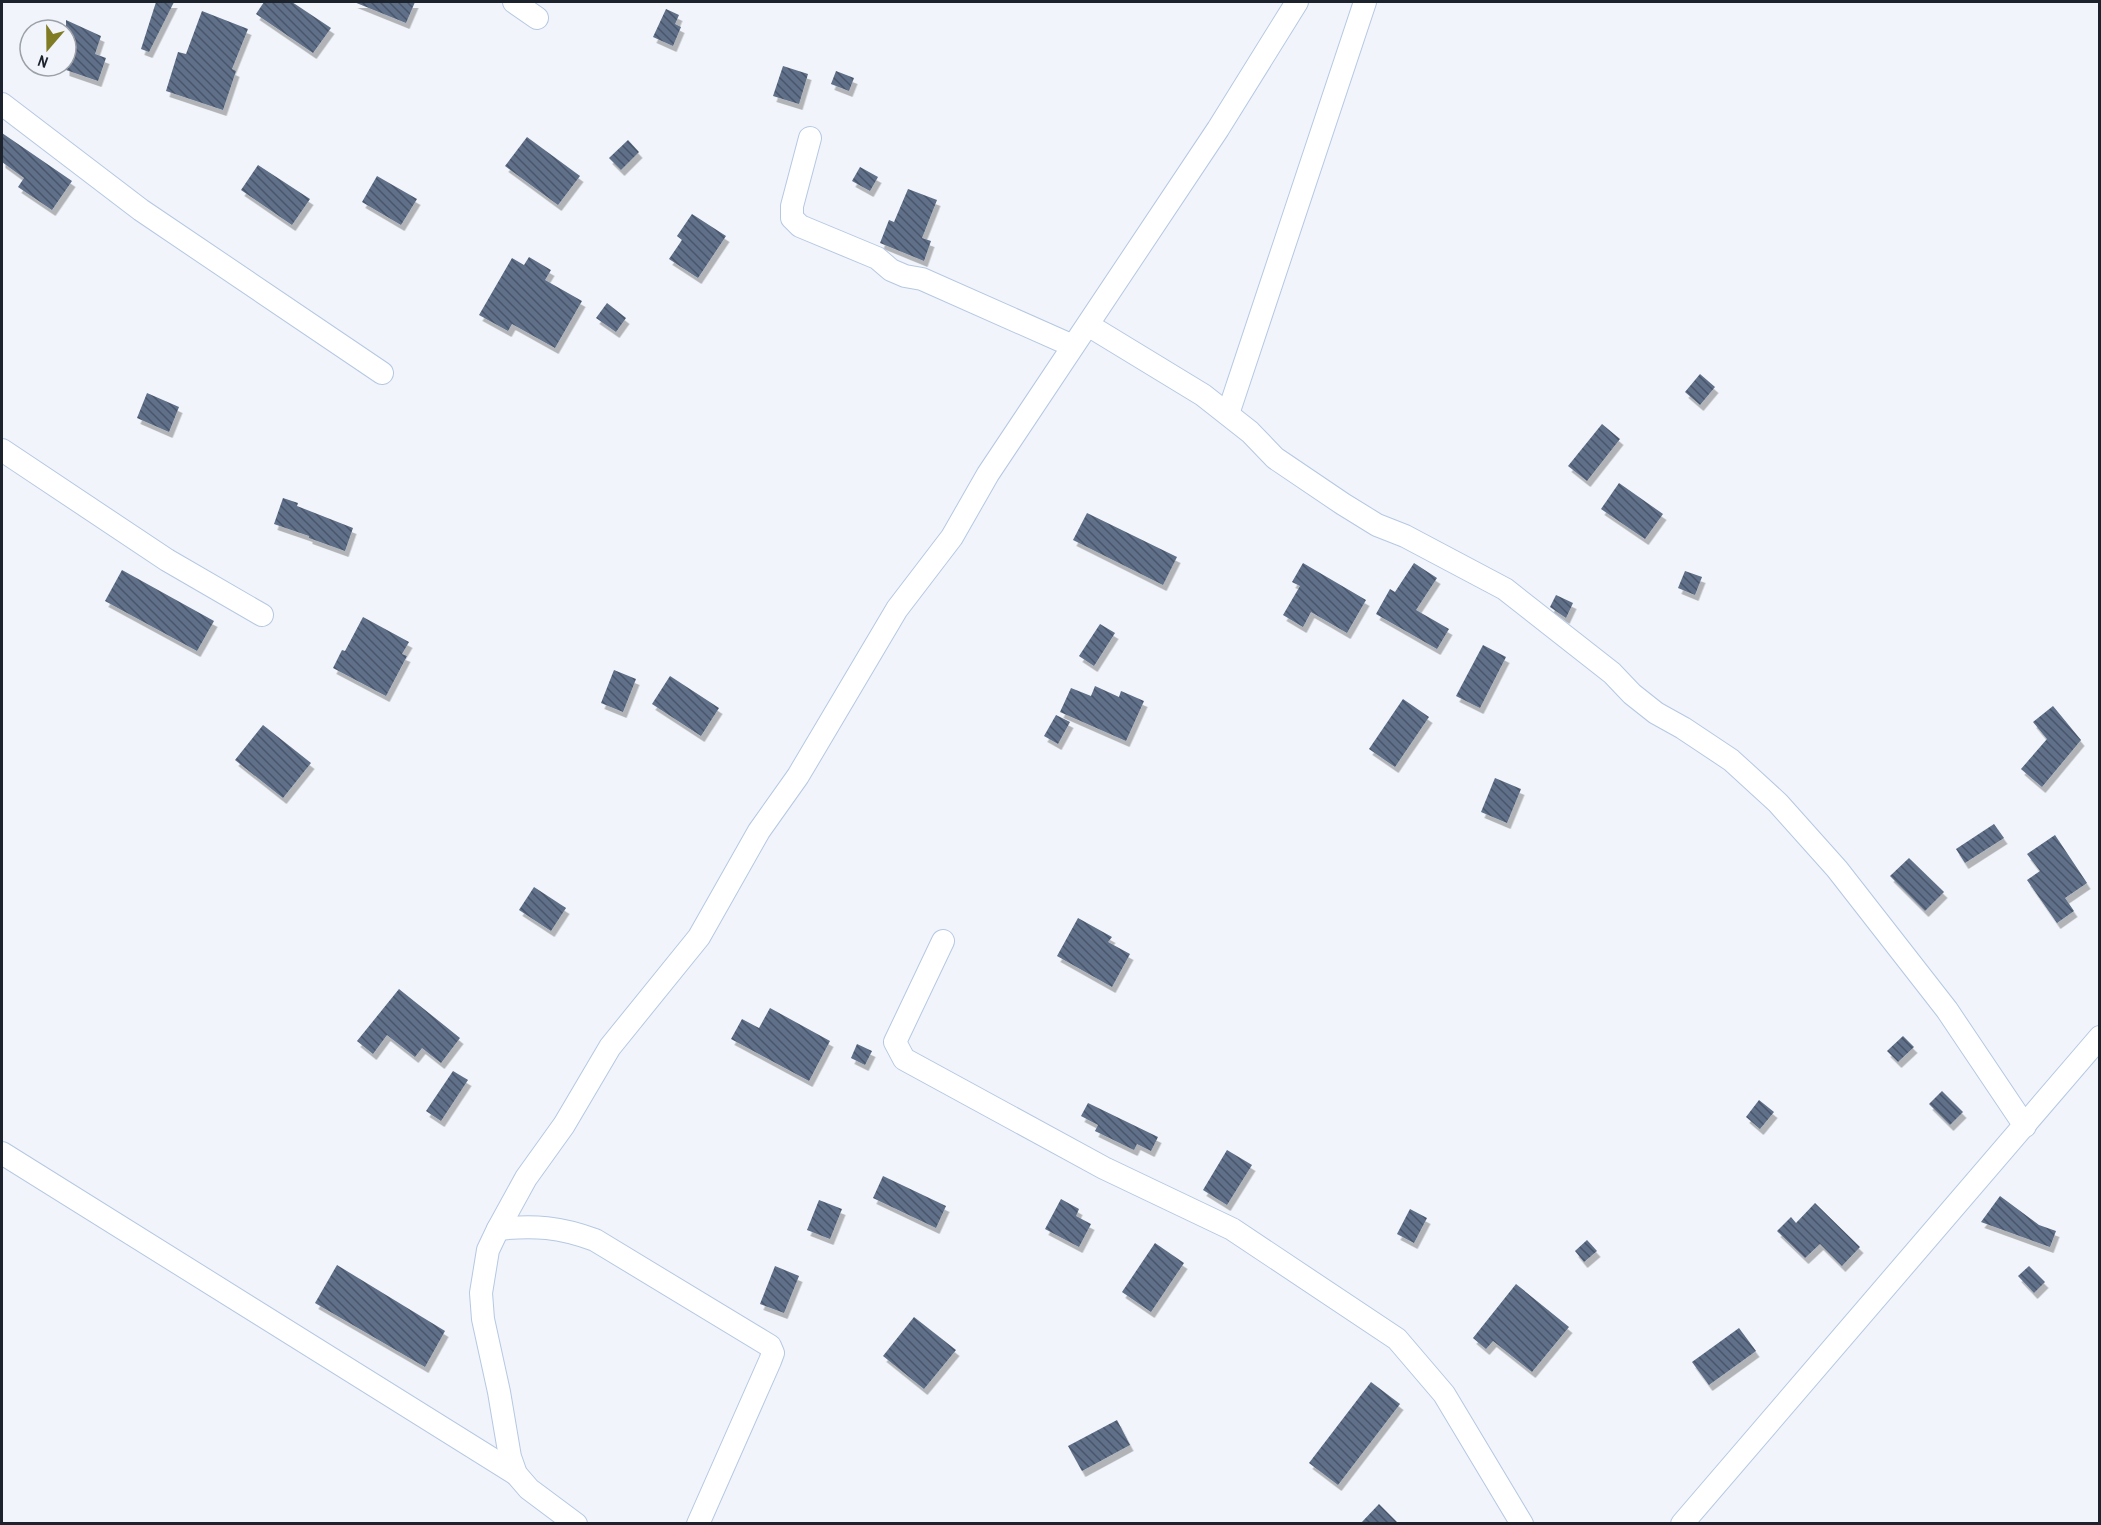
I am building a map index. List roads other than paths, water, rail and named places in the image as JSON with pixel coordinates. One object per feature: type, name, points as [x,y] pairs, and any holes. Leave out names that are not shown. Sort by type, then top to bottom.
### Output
[{"type":"street","points":[[514,2],[537,18]]},
{"type":"street","points":[[516,1474],[510,1457],[483,1319],[481,1293],[488,1250],[498,1229],[526,1178],[564,1125],[603,1058],[699,936],[759,831],[798,776],[897,609],[952,537],[988,474],[1218,129],[1297,2]]},
{"type":"street","points":[[1228,414],[1365,2]]},
{"type":"street","points":[[2,104],[141,210],[382,373]]},
{"type":"street","points":[[810,138],[792,206],[792,218],[800,226],[877,258],[891,270],[905,276],[922,279],[1073,346]]},
{"type":"street","points":[[1088,325],[1203,395],[1250,432],[1275,458],[1343,504],[1377,525],[1405,536],[1504,589],[1612,673],[1656,713],[1731,760],[1778,803],[1837,868],[1947,1010],[2025,1126]]},
{"type":"street","points":[[2,450],[167,560],[262,615]]},
{"type":"street","points":[[944,941],[895,1042],[904,1059],[1104,1168],[1232,1229],[1397,1339],[1444,1394],[1522,1524]]},
{"type":"street","points":[[1682,1524],[2100,1037]]},
{"type":"street","points":[[2,1153],[516,1474],[529,1489],[576,1524]]},
{"type":"street","points":[[498,1229],[546,1227],[595,1240],[770,1346],[773,1353],[770,1361],[698,1524]]}]
